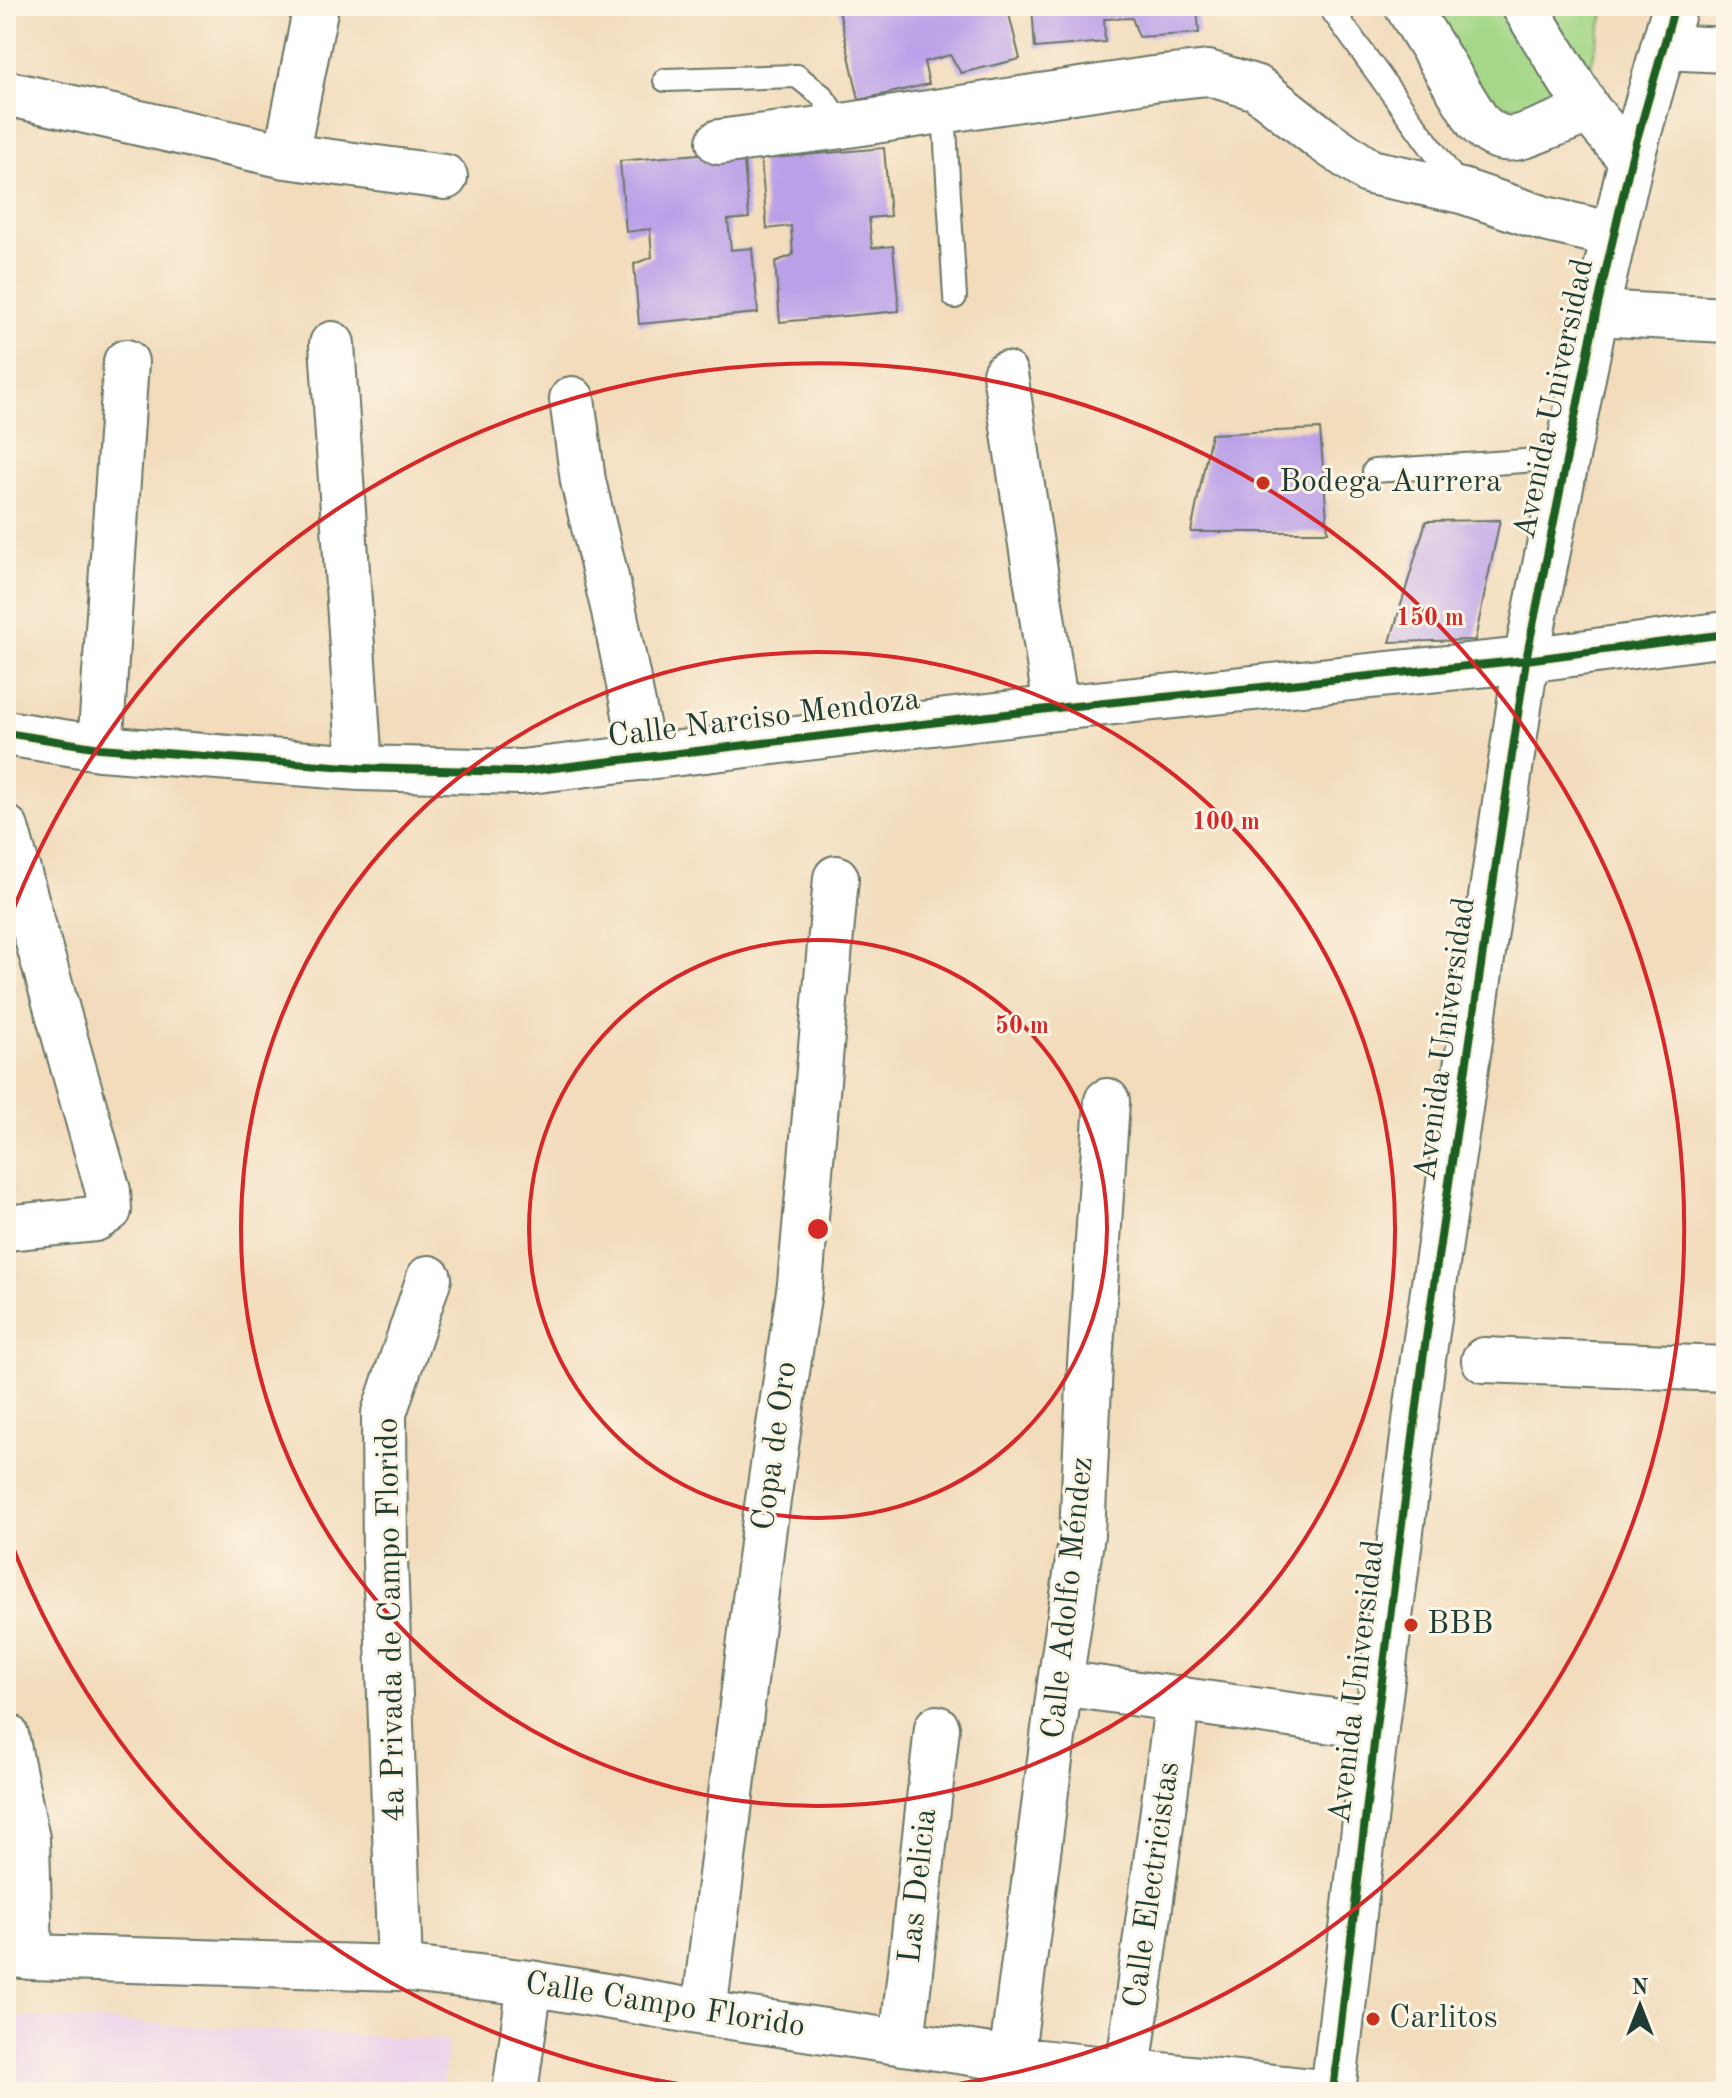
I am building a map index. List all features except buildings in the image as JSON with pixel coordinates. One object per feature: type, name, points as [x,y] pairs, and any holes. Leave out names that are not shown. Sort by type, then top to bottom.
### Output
[{"type":"street","points":[[286,156],[316,6]]},
{"type":"street","points":[[1407,6],[1478,122],[1488,133],[1517,139],[1589,111]]},
{"type":"street","points":[[1524,6],[1589,111],[1631,160]]},
{"type":"street","name":"Avenida Universidad","points":[[1333,2092],[1423,1359],[1526,660],[1596,313],[1631,160],[1675,6]]},
{"type":"street","points":[[1663,47],[1726,50]]},
{"type":"street","points":[[719,142],[1208,73],[1257,88],[1370,172],[1462,191],[1545,219],[1614,235]]},
{"type":"street","points":[[6,93],[286,156],[445,177]]},
{"type":"street","points":[[1596,313],[1726,320]]},
{"type":"street","points":[[332,344],[360,768]]},
{"type":"street","points":[[100,748],[126,362]]},
{"type":"street","points":[[1005,374],[1056,708]]},
{"type":"street","points":[[572,399],[583,481],[644,758]]},
{"type":"street","name":"Calle Narciso Mendoza","points":[[6,733],[100,748],[360,768],[521,772],[1056,708],[1526,660],[1726,634]]},
{"type":"street","points":[[6,828],[108,1191],[109,1210],[95,1219],[6,1228]]},
{"type":"street","name":"Copa de Oro","points":[[704,2013],[764,1527],[800,1284],[836,878]]},
{"type":"street","name":"Calle Adolfo Méndez","points":[[1009,2076],[1082,1534],[1107,1101]]},
{"type":"street","name":"4a Privada de Campo Florido","points":[[400,1968],[385,1560],[384,1413],[429,1278]]},
{"type":"street","points":[[1484,1360],[1726,1369]]},
{"type":"street","points":[[1060,1683],[1376,1727]]},
{"type":"street","name":"Calle Electricistas","points":[[1128,2071],[1178,1698]]},
{"type":"street","name":"Las Delicia","points":[[902,2043],[937,1728]]},
{"type":"street","points":[[6,1735],[27,1839],[18,1956]]},
{"type":"street","name":"Calle Campo Florido","points":[[18,1956],[400,1968],[530,1983],[902,2043],[1009,2076],[1128,2071],[1322,2092]]},
{"type":"street","points":[[515,2092],[530,1983]]},
{"type":"lane","points":[[1329,6],[1462,191]]},
{"type":"lane","points":[[665,80],[797,76],[822,96],[842,126]]},
{"type":"lane","points":[[944,111],[955,297]]},
{"type":"lane","points":[[1374,471],[1567,458]]},
{"type":"shaded area","points":[[6,2016],[448,2040],[442,2092],[6,2092]]},
{"type":"green space","points":[[1401,6],[1606,6],[1580,108],[1472,105]]},
{"type":"cycle path","points":[[1333,2092],[1423,1359],[1526,660],[1596,313],[1631,160],[1675,6]]},
{"type":"cycle path","points":[[6,733],[100,748],[360,768],[521,772],[1056,708],[1526,660],[1726,634]]},
{"type":"place","name":"Bodega Aurrera","points":[[1263,483]]},
{"type":"place","name":"BBB","points":[[1411,1625]]},
{"type":"place","name":"Carlitos","points":[[1373,2019]]}]
